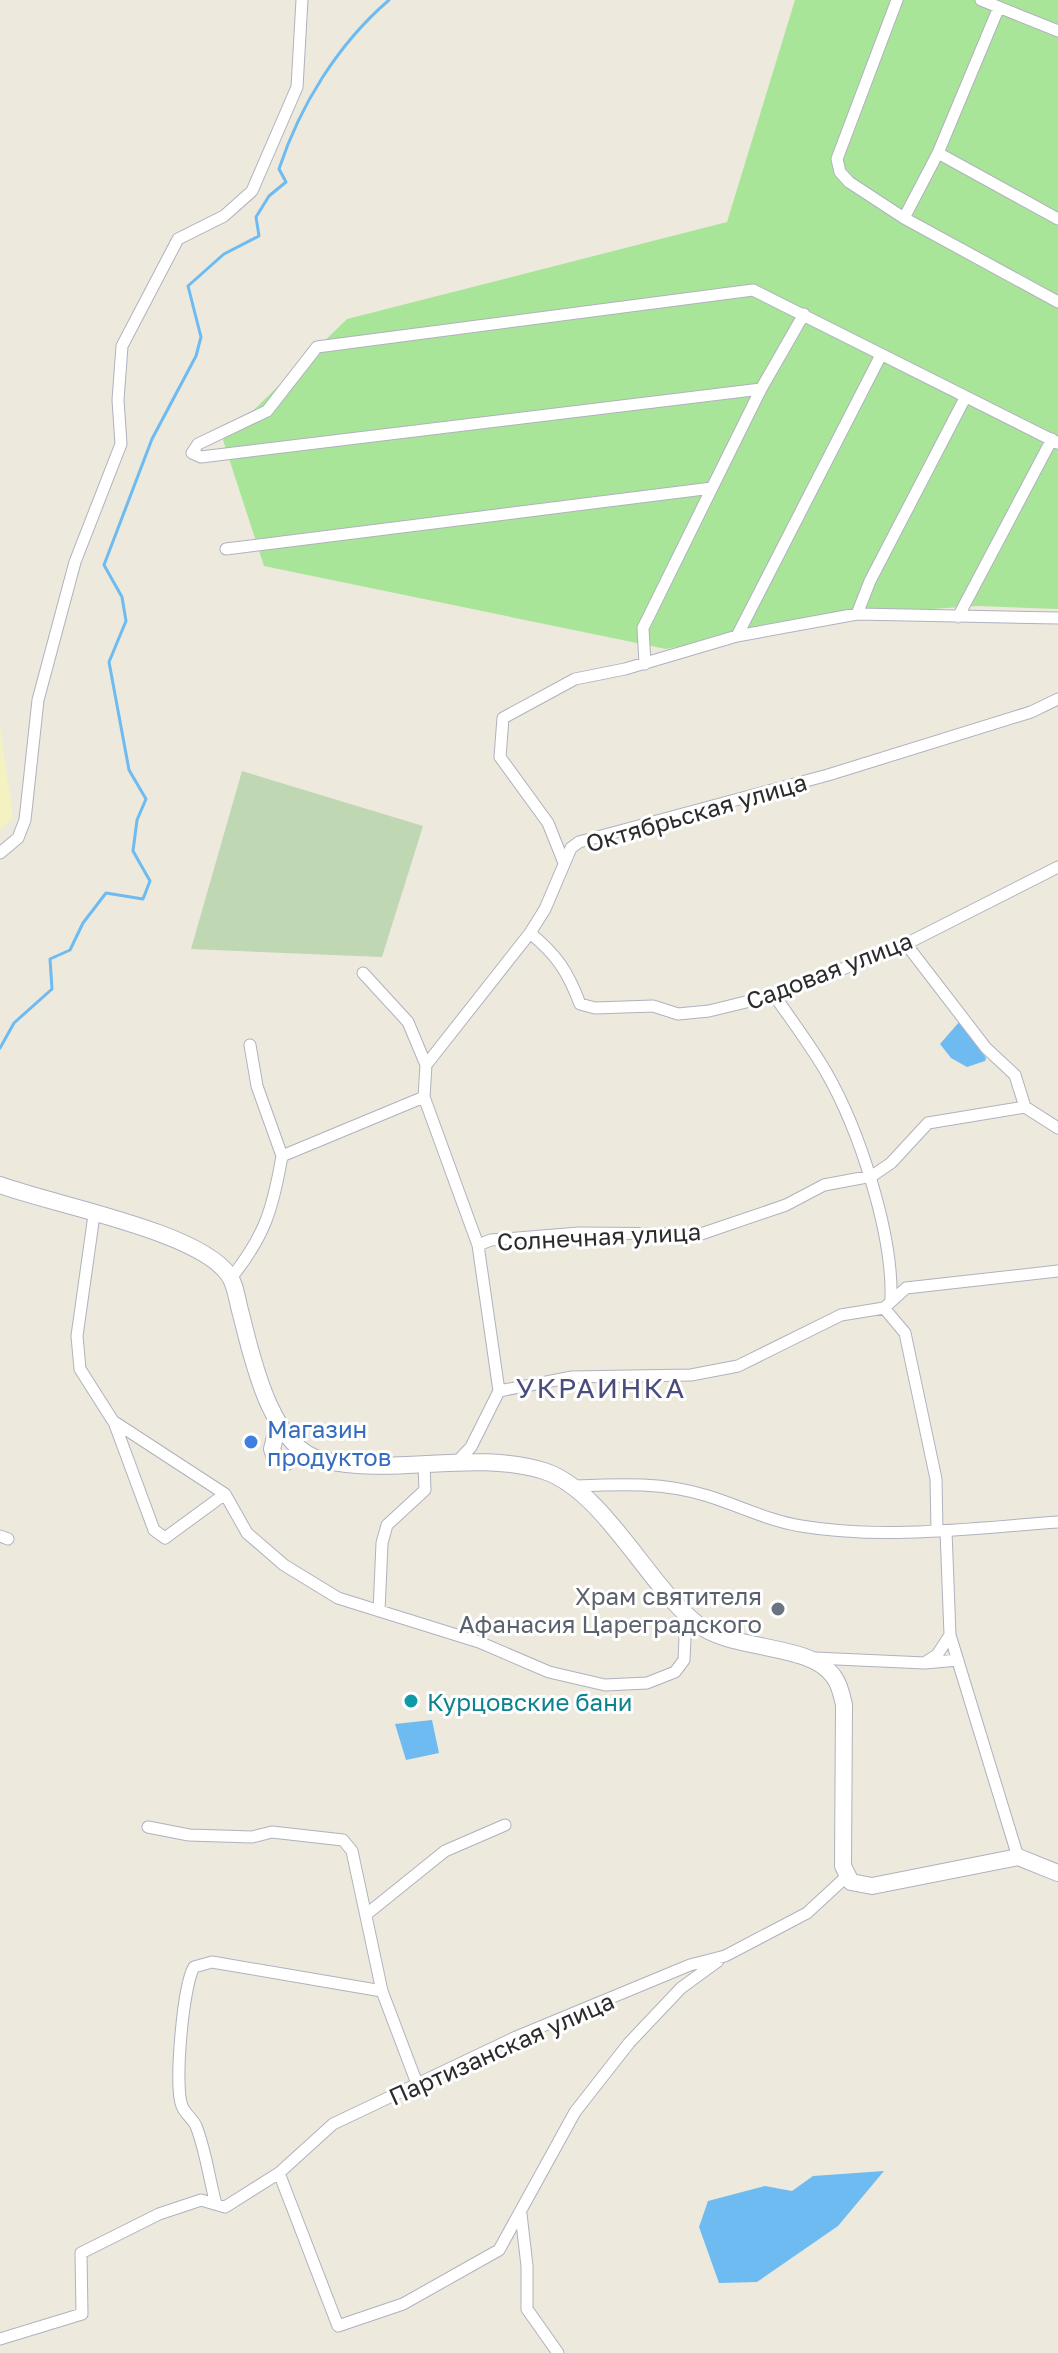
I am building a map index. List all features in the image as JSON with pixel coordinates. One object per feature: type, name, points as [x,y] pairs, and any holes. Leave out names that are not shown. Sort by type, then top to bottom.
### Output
[{"type":"main road","points":[[0,1185],[185,1244],[215,1261],[231,1278],[251,1354],[278,1425],[301,1451],[322,1460],[424,1465],[514,1464],[546,1472],[575,1486],[686,1614],[713,1634],[800,1656],[816,1662],[834,1676],[844,1705],[843,1866],[847,1876],[857,1885],[872,1886],[1018,1857],[1058,1873]]},
{"type":"street","points":[[0,853],[18,838],[25,820],[38,700],[75,562],[121,444],[120,364],[128,331],[178,239],[224,216],[252,191],[297,87],[303,29],[302,0]]},
{"type":"street","points":[[897,0],[837,159],[840,172],[849,182],[904,218],[1058,302]]},
{"type":"street","points":[[981,0],[1058,31]]},
{"type":"street","points":[[904,218],[938,153],[999,7]]},
{"type":"street","points":[[938,153],[1058,219]]},
{"type":"street","points":[[761,389],[201,457],[192,453],[198,444],[267,411],[317,347],[753,290],[1055,441],[958,617]]},
{"type":"street","points":[[645,664],[643,628],[761,389],[804,314]]},
{"type":"street","points":[[737,636],[881,355]]},
{"type":"street","points":[[857,614],[870,581],[965,398]]},
{"type":"street","points":[[226,549],[712,488]]},
{"type":"street","points":[[564,863],[548,823],[500,757],[503,718],[575,679],[645,664],[737,636],[857,614],[1058,618]]},
{"type":"street","name":"Октябрьская улица","points":[[426,1065],[530,933],[545,909],[571,848],[579,842],[828,775],[1031,712],[1058,699]]},
{"type":"street","name":"Садовая улица","points":[[530,933],[555,953],[567,969],[580,1004],[595,1008],[653,1006],[678,1014],[709,1011],[774,995],[906,944],[1058,867]]},
{"type":"street","points":[[906,944],[986,1048],[1015,1075],[1025,1107],[1058,1128]]},
{"type":"street","points":[[363,973],[408,1022],[426,1065],[424,1097],[478,1245],[499,1391],[471,1447],[455,1463]]},
{"type":"street","points":[[774,995],[827,1074],[872,1176],[889,1260],[887,1304],[905,1333],[936,1479],[950,1635],[1018,1857]]},
{"type":"street","points":[[231,1278],[255,1248],[272,1211],[282,1156],[257,1086],[250,1045]]},
{"type":"street","points":[[282,1156],[424,1097]]},
{"type":"street","name":"Солнечная улица","points":[[478,1245],[491,1240],[579,1233],[701,1234],[786,1205],[824,1185],[872,1176],[891,1163],[928,1123],[1025,1107]]},
{"type":"street","points":[[94,1215],[77,1336],[80,1369],[113,1421],[154,1530],[165,1538],[225,1494]]},
{"type":"street","points":[[889,1260],[896,1271],[919,1286]]},
{"type":"street","points":[[499,1391],[572,1377],[691,1375],[738,1366],[841,1315],[887,1304],[906,1288],[1058,1271]]},
{"type":"street","points":[[113,1421],[225,1494],[247,1533],[284,1565],[338,1598],[479,1642],[549,1672],[605,1685],[647,1683],[675,1672],[684,1660],[686,1614]]},
{"type":"street","points":[[379,1611],[382,1543],[387,1525],[425,1490],[424,1465]]},
{"type":"street","points":[[575,1486],[645,1483],[707,1496],[758,1515],[823,1530],[942,1531],[1058,1522]]},
{"type":"street","points":[[925,1663],[937,1655],[950,1635]]},
{"type":"street","points":[[800,1656],[925,1663],[958,1660]]},
{"type":"street","points":[[368,1913],[445,1851],[505,1825]]},
{"type":"street","points":[[148,1827],[189,1835],[252,1837],[272,1832],[343,1840],[352,1851],[368,1913],[382,1991],[416,2081]]},
{"type":"street","name":"Партизанская улица","points":[[0,2339],[82,2314],[81,2253],[159,2214],[201,2200],[225,2207],[279,2173],[333,2124],[416,2081],[690,1965],[725,1956],[807,1913],[847,1876]]},
{"type":"street","points":[[279,2173],[338,2326],[403,2304],[499,2250],[575,2112],[629,2043],[681,1988],[725,1956]]},
{"type":"street","points":[[216,2204],[196,2124],[182,2106],[179,2087],[184,2007],[189,1976],[194,1967],[212,1962],[382,1991]]},
{"type":"street","points":[[521,2214],[527,2266],[527,2309],[558,2353]]},
{"type":"green space","points":[[795,0],[1058,0],[1058,609],[977,606],[857,614],[666,649],[264,566],[223,440],[347,319],[727,222]]},
{"type":"sand","points":[[0,727],[13,818],[0,830]]},
{"type":"shaded area","points":[[242,771],[423,826],[382,957],[191,949]]},
{"type":"water","points":[[960,1021],[986,1058],[985,1061],[967,1067],[951,1058],[940,1044]]},
{"type":"water","points":[[432,1720],[439,1753],[406,1760],[395,1724]]},
{"type":"water","points":[[884,2171],[838,2226],[757,2282],[719,2283],[699,2227],[708,2201],[765,2186],[792,2191],[813,2176]]},
{"type":"waterway","points":[[0,1048],[14,1023],[52,989],[50,959],[70,950],[83,923],[106,893],[143,899],[150,881],[133,851],[137,820],[146,799],[129,770],[109,662],[126,621],[122,597],[104,565],[152,439],[196,356],[201,337],[188,286],[224,254],[259,236],[256,217],[269,196],[286,182],[279,169],[310,99],[337,56],[389,0]]},
{"type":"place","name":"Магазин продуктов","points":[[251,1442]]},
{"type":"place","name":"Храм святителя Афанасия Цареградского","points":[[778,1609]]},
{"type":"place","name":"Курцовские бани","points":[[411,1701]]},
{"type":"district","name":"УКРАИНКА","points":[[601,1387]]}]
